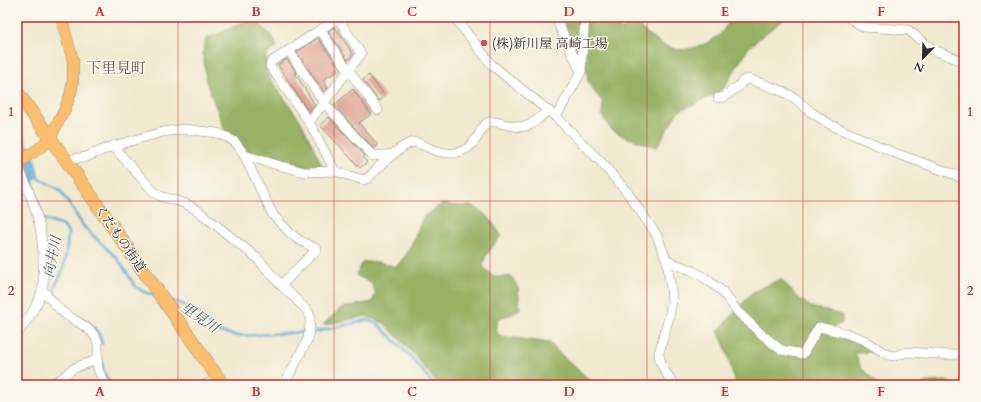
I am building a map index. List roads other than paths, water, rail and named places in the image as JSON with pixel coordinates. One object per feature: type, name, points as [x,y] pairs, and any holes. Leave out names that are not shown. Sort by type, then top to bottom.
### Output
[{"type":"highway","name":"くだもの街道","points":[[17,92],[222,383]]},
{"type":"main road","points":[[18,164],[50,138],[65,109],[71,92],[73,62],[61,17]]},
{"type":"street","points":[[454,17],[492,65],[556,117],[600,161],[627,192],[656,234],[667,261],[672,289],[672,302],[669,317],[658,353],[660,362],[674,385]]},
{"type":"street","points":[[555,17],[581,72]]},
{"type":"street","points":[[556,117],[581,72],[585,17]]},
{"type":"street","points":[[848,17],[864,27],[908,30],[932,49],[964,62]]},
{"type":"street","points":[[309,122],[361,54],[338,18],[271,62],[270,66],[309,122],[335,171]]},
{"type":"street","points":[[320,30],[378,110]]},
{"type":"street","points":[[289,51],[324,103],[374,156],[394,154]]},
{"type":"street","points":[[718,98],[724,96],[739,86],[744,80],[749,78],[782,91],[795,98],[811,112],[831,125],[895,153],[956,175],[964,181]]},
{"type":"street","points":[[244,154],[305,172],[335,171],[363,180],[368,178],[398,150],[412,142],[442,152],[461,152],[475,141],[483,126],[487,122],[494,121],[520,127],[533,125],[548,110]]},
{"type":"street","points":[[66,160],[86,157],[113,146],[163,132],[184,128],[217,132],[227,137],[235,142],[244,154],[273,215],[299,240],[317,249],[281,286]]},
{"type":"street","points":[[113,146],[160,196],[184,203],[197,210],[257,258],[281,286],[307,310],[310,316],[308,339],[284,385]]},
{"type":"street","points":[[17,334],[28,320],[36,305],[42,289],[43,276],[42,242],[37,216],[18,164]]},
{"type":"street","points":[[667,261],[691,270],[705,278],[722,291],[737,311],[781,350],[804,354],[819,327],[845,333],[864,340],[888,355],[895,356],[907,352],[952,355],[964,353]]},
{"type":"street","points":[[42,289],[50,300],[63,312],[72,319],[84,325],[97,339],[98,370],[106,385]]},
{"type":"street","points":[[49,385],[61,379],[78,366],[97,360]]},
{"type":"street","points":[[203,385],[222,383]]},
{"type":"waterway","name":"里見川","points":[[17,139],[28,162],[31,174]]},
{"type":"waterway","name":"里見川","points":[[31,174],[60,190],[84,227],[116,257],[135,286],[144,292],[155,295]]},
{"type":"waterway","name":"向井川","points":[[31,175],[43,219],[63,226],[68,232],[64,263],[62,272],[55,286],[55,295],[67,309],[96,329],[99,333],[102,344]]},
{"type":"waterway","name":"里見川","points":[[169,300],[198,312],[216,331],[237,336],[307,332]]},
{"type":"waterway","name":"里見川","points":[[312,332],[367,320],[378,324],[411,357],[434,385]]},
{"type":"waterway","name":"向井川","points":[[102,361],[103,371],[111,385]]},
{"type":"waterway","name":"里見川","points":[[469,385],[482,382],[492,385]]},
{"type":"place","name":"(株)新川屋 高崎工場","points":[[484,43]]},
{"type":"district","name":"下里見町","points":[[116,68]]}]
